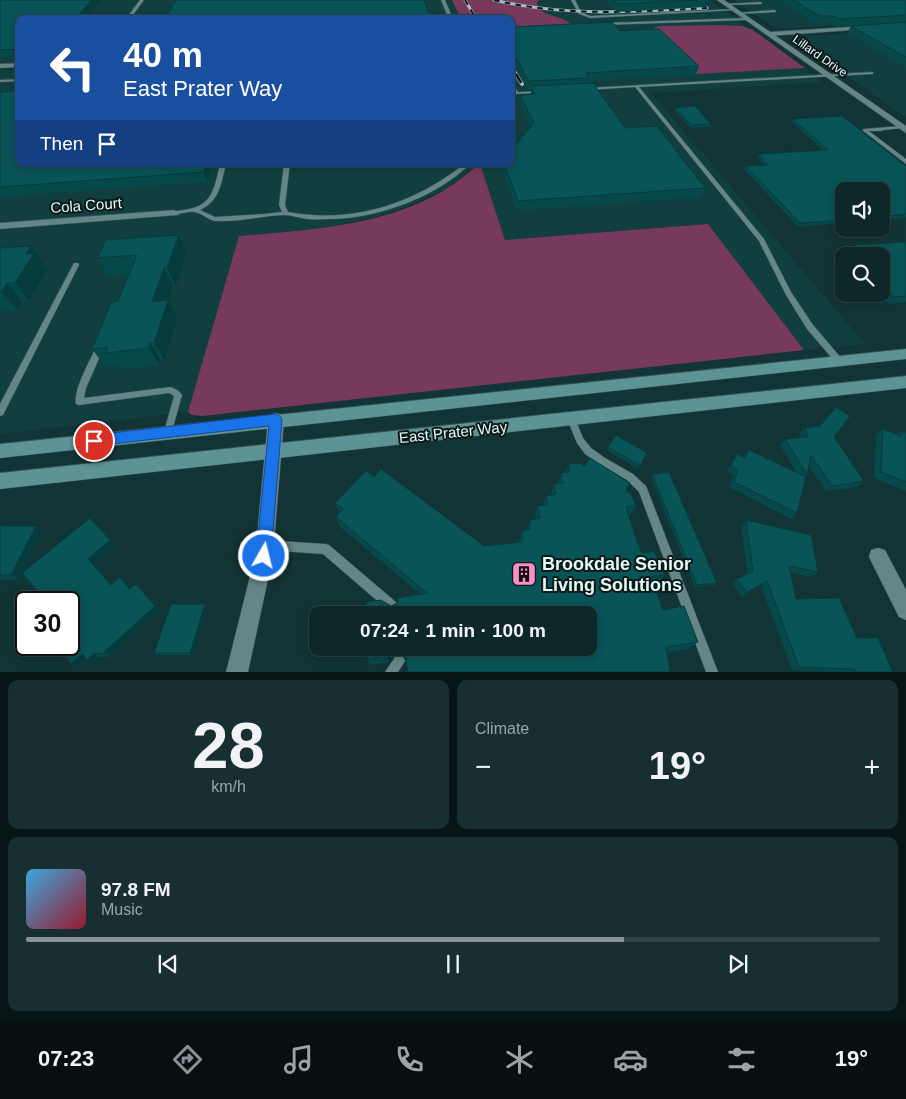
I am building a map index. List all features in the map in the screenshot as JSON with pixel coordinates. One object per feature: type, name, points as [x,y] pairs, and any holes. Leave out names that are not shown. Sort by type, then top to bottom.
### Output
[{"type":"main road","name":"East Prater Way","points":[[0,452],[276,420],[906,354]]},
{"type":"main road","name":"East Prater Way","points":[[0,481],[906,382]]},
{"type":"street","name":"Lillard Drive","points":[[724,2],[904,128]]},
{"type":"street","points":[[769,34],[877,28]]},
{"type":"street","points":[[0,66],[15,65]]},
{"type":"street","name":"Cola Court","points":[[0,226],[174,213]]},
{"type":"street","points":[[237,672],[265,545],[276,420]]},
{"type":"street","points":[[878,557],[906,610]]},
{"type":"lane","points":[[131,15],[142,0]]},
{"type":"lane","points":[[443,0],[449,15]]},
{"type":"lane","points":[[573,0],[580,13],[590,17],[775,12]]},
{"type":"lane","points":[[724,2],[761,3]]},
{"type":"lane","points":[[599,24],[747,19]]},
{"type":"lane","points":[[577,90],[872,73]]},
{"type":"lane","points":[[0,81],[15,80]]},
{"type":"lane","points":[[636,86],[762,240],[788,293],[810,327],[839,361]]},
{"type":"lane","points":[[515,89],[517,93],[547,91]]},
{"type":"lane","points":[[904,128],[864,130],[906,162]]},
{"type":"lane","points":[[174,213],[196,210],[208,205],[215,197],[222,167]]},
{"type":"lane","points":[[286,213],[282,205],[287,167]]},
{"type":"lane","points":[[196,210],[214,219],[286,213],[312,217],[360,214],[395,204],[430,189],[464,167]]},
{"type":"lane","points":[[0,412],[76,265]]},
{"type":"lane","points":[[105,334],[82,388],[79,402],[170,390],[178,395],[168,432]]},
{"type":"lane","points":[[571,419],[580,442],[588,451],[634,478],[644,489],[712,672]]},
{"type":"lane","points":[[265,545],[325,549],[392,606]]},
{"type":"lane","points":[[391,672],[399,661]]},
{"type":"shaded area","points":[[0,0],[710,0],[822,82],[651,93],[865,344],[804,350],[708,224],[505,240],[481,167],[515,167],[515,15],[15,15],[15,63],[0,64]]},
{"type":"shaded area","points":[[452,0],[539,0],[537,2],[542,11],[571,24],[515,27],[515,15],[459,15]]},
{"type":"shaded area","points":[[734,0],[906,0],[906,22],[784,28],[770,25]]},
{"type":"shaded area","points":[[658,26],[742,26],[753,30],[805,68],[696,74],[651,30]]},
{"type":"shaded area","points":[[906,30],[906,117],[797,41],[800,37],[806,36]]},
{"type":"shaded area","points":[[15,69],[15,167],[474,167],[446,189],[401,209],[376,217],[318,229],[239,236],[188,412],[0,434],[0,70]]},
{"type":"shaded area","points":[[474,167],[481,167],[505,240],[708,224],[804,350],[202,416],[192,415],[188,412],[239,236],[334,226],[366,220],[396,212],[426,200],[453,184]]},
{"type":"building","points":[[2,0],[92,0],[79,15],[15,15],[15,49],[0,50],[0,2]]},
{"type":"building","points":[[176,0],[424,0],[429,15],[167,15]]},
{"type":"building","points":[[614,0],[697,0],[618,4]]},
{"type":"building","points":[[793,0],[906,0],[906,15],[839,19],[833,16],[820,16]]},
{"type":"building","points":[[612,22],[620,31],[659,29],[699,66],[586,73],[589,78],[529,81],[515,56],[515,27]]},
{"type":"building","points":[[906,22],[906,57],[851,26]]},
{"type":"building","points":[[593,83],[625,128],[657,126],[705,188],[518,201],[505,167],[515,167],[515,145],[534,123],[520,95],[535,94],[531,86]]},
{"type":"building","points":[[15,91],[15,167],[205,167],[204,172],[0,187],[0,92]]},
{"type":"building","points":[[695,106],[711,124],[691,125],[675,108]]},
{"type":"building","points":[[842,116],[906,166],[906,214],[890,216],[890,182],[835,182],[835,221],[800,223],[746,166],[768,165],[758,154],[828,150],[793,119]]},
{"type":"building","points":[[179,235],[167,268],[164,268],[152,302],[168,300],[154,343],[150,343],[149,348],[106,353],[108,347],[92,349],[110,305],[118,301],[137,255],[97,258],[106,240]]},
{"type":"building","points":[[906,242],[906,296],[895,297],[890,292],[890,247],[846,247]]},
{"type":"building","points":[[31,246],[26,254],[34,253],[15,283],[7,283],[2,292],[0,292],[0,248]]},
{"type":"building","points":[[836,407],[850,416],[834,437],[864,481],[832,486],[811,455],[807,474],[785,439],[808,437],[805,428],[820,426]]},
{"type":"building","points":[[883,429],[901,436],[901,431],[906,433],[906,482],[881,472]]},
{"type":"building","points":[[616,435],[647,453],[640,466],[608,447]]},
{"type":"building","points":[[749,450],[806,477],[797,513],[734,482],[738,470],[731,466],[737,454],[745,458]]},
{"type":"building","name":"Brookdale Senior Living Solutions","points":[[590,458],[630,483],[626,491],[631,494],[636,506],[626,507],[637,541],[642,553],[654,551],[665,575],[651,577],[663,610],[684,606],[698,642],[666,647],[670,672],[408,672],[405,656],[597,656],[597,606],[391,606],[397,603],[398,598],[427,593],[336,517],[343,509],[335,503],[366,471],[374,477],[381,469],[484,546],[522,542],[522,531],[530,529],[530,520],[540,518],[537,506],[548,505],[546,496],[556,494],[554,484],[563,483],[561,473],[570,472],[568,464],[580,463],[585,466]]},
{"type":"building","points":[[669,472],[717,583],[697,585],[652,474]]},
{"type":"building","points":[[90,518],[110,540],[88,559],[111,585],[120,577],[129,589],[136,584],[155,606],[103,653],[93,654],[87,660],[83,654],[71,664],[66,656],[80,656],[80,591],[38,591],[22,573]]},
{"type":"building","points":[[746,520],[811,535],[818,572],[789,566],[796,599],[839,598],[857,638],[878,638],[893,672],[856,672],[854,669],[799,667],[767,581],[747,592],[737,579],[753,571]]},
{"type":"building","points":[[0,526],[36,526],[11,575],[0,575]]},
{"type":"building","name":"Brookdale Senior Living Solutions","points":[[381,600],[391,606],[366,606],[366,602]]},
{"type":"building","points":[[171,604],[205,604],[190,653],[154,653]]},
{"type":"building","points":[[367,656],[387,656],[367,659]]},
{"type":"railway","points":[[465,0],[474,15]]},
{"type":"railway","points":[[494,0],[547,9],[600,12],[707,8]]},
{"type":"railway","points":[[515,71],[518,77]]},
{"type":"railway","points":[[517,76],[522,84]]},
{"type":"place","name":"Brookdale Senior Living Solutions","points":[[524,574]]},
{"type":"route","points":[[94,441],[276,420],[264,556]]}]
